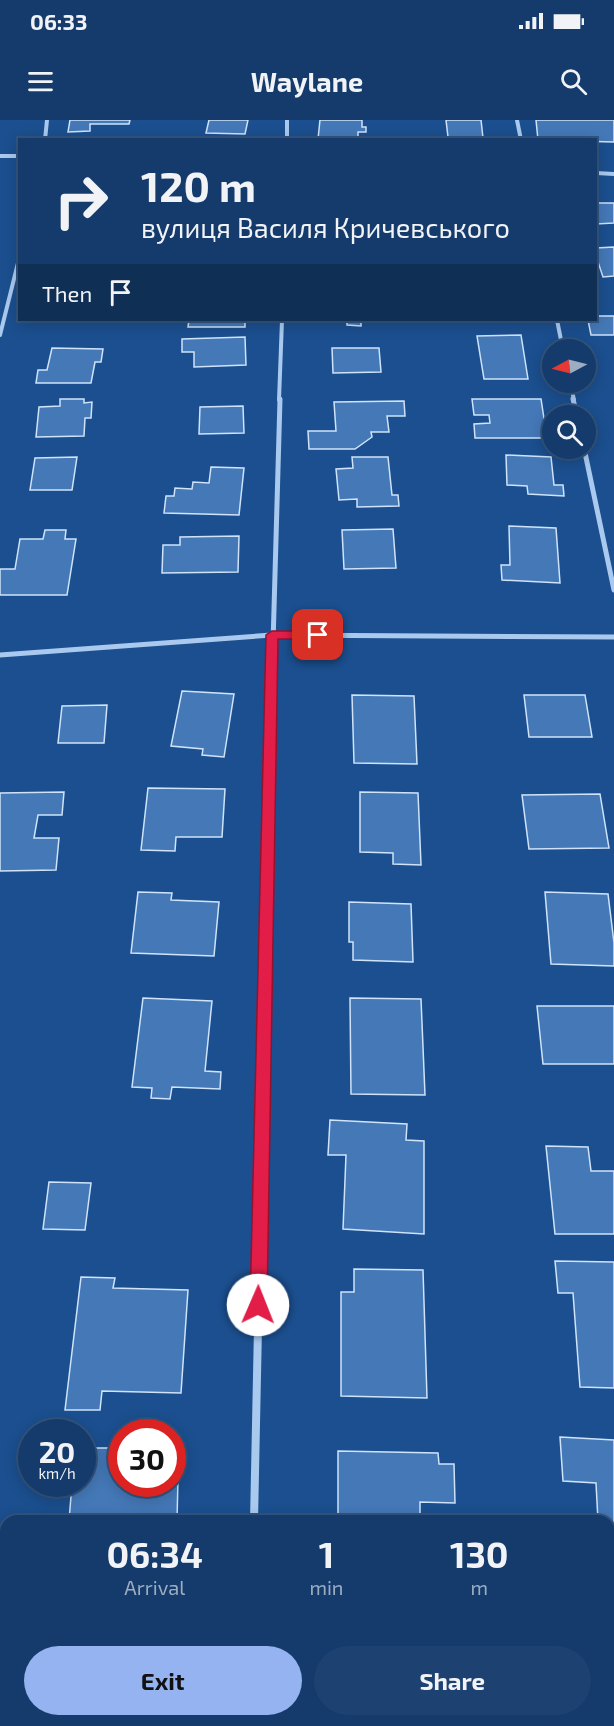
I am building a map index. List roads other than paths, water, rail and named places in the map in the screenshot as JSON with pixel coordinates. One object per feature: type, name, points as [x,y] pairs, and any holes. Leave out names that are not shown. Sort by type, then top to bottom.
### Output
[{"type":"street","points":[[45,138],[47,120]]},
{"type":"street","points":[[287,120],[287,138]]},
{"type":"street","points":[[518,120],[521,138]]},
{"type":"street","points":[[0,156],[18,156]]},
{"type":"street","points":[[597,173],[614,174]]},
{"type":"street","points":[[0,335],[18,263]]},
{"type":"street","points":[[254,1515],[272,635],[282,321]]},
{"type":"street","points":[[557,321],[561,339]]},
{"type":"street","points":[[586,459],[614,590]]},
{"type":"street","points":[[0,655],[272,635],[614,637]]}]
